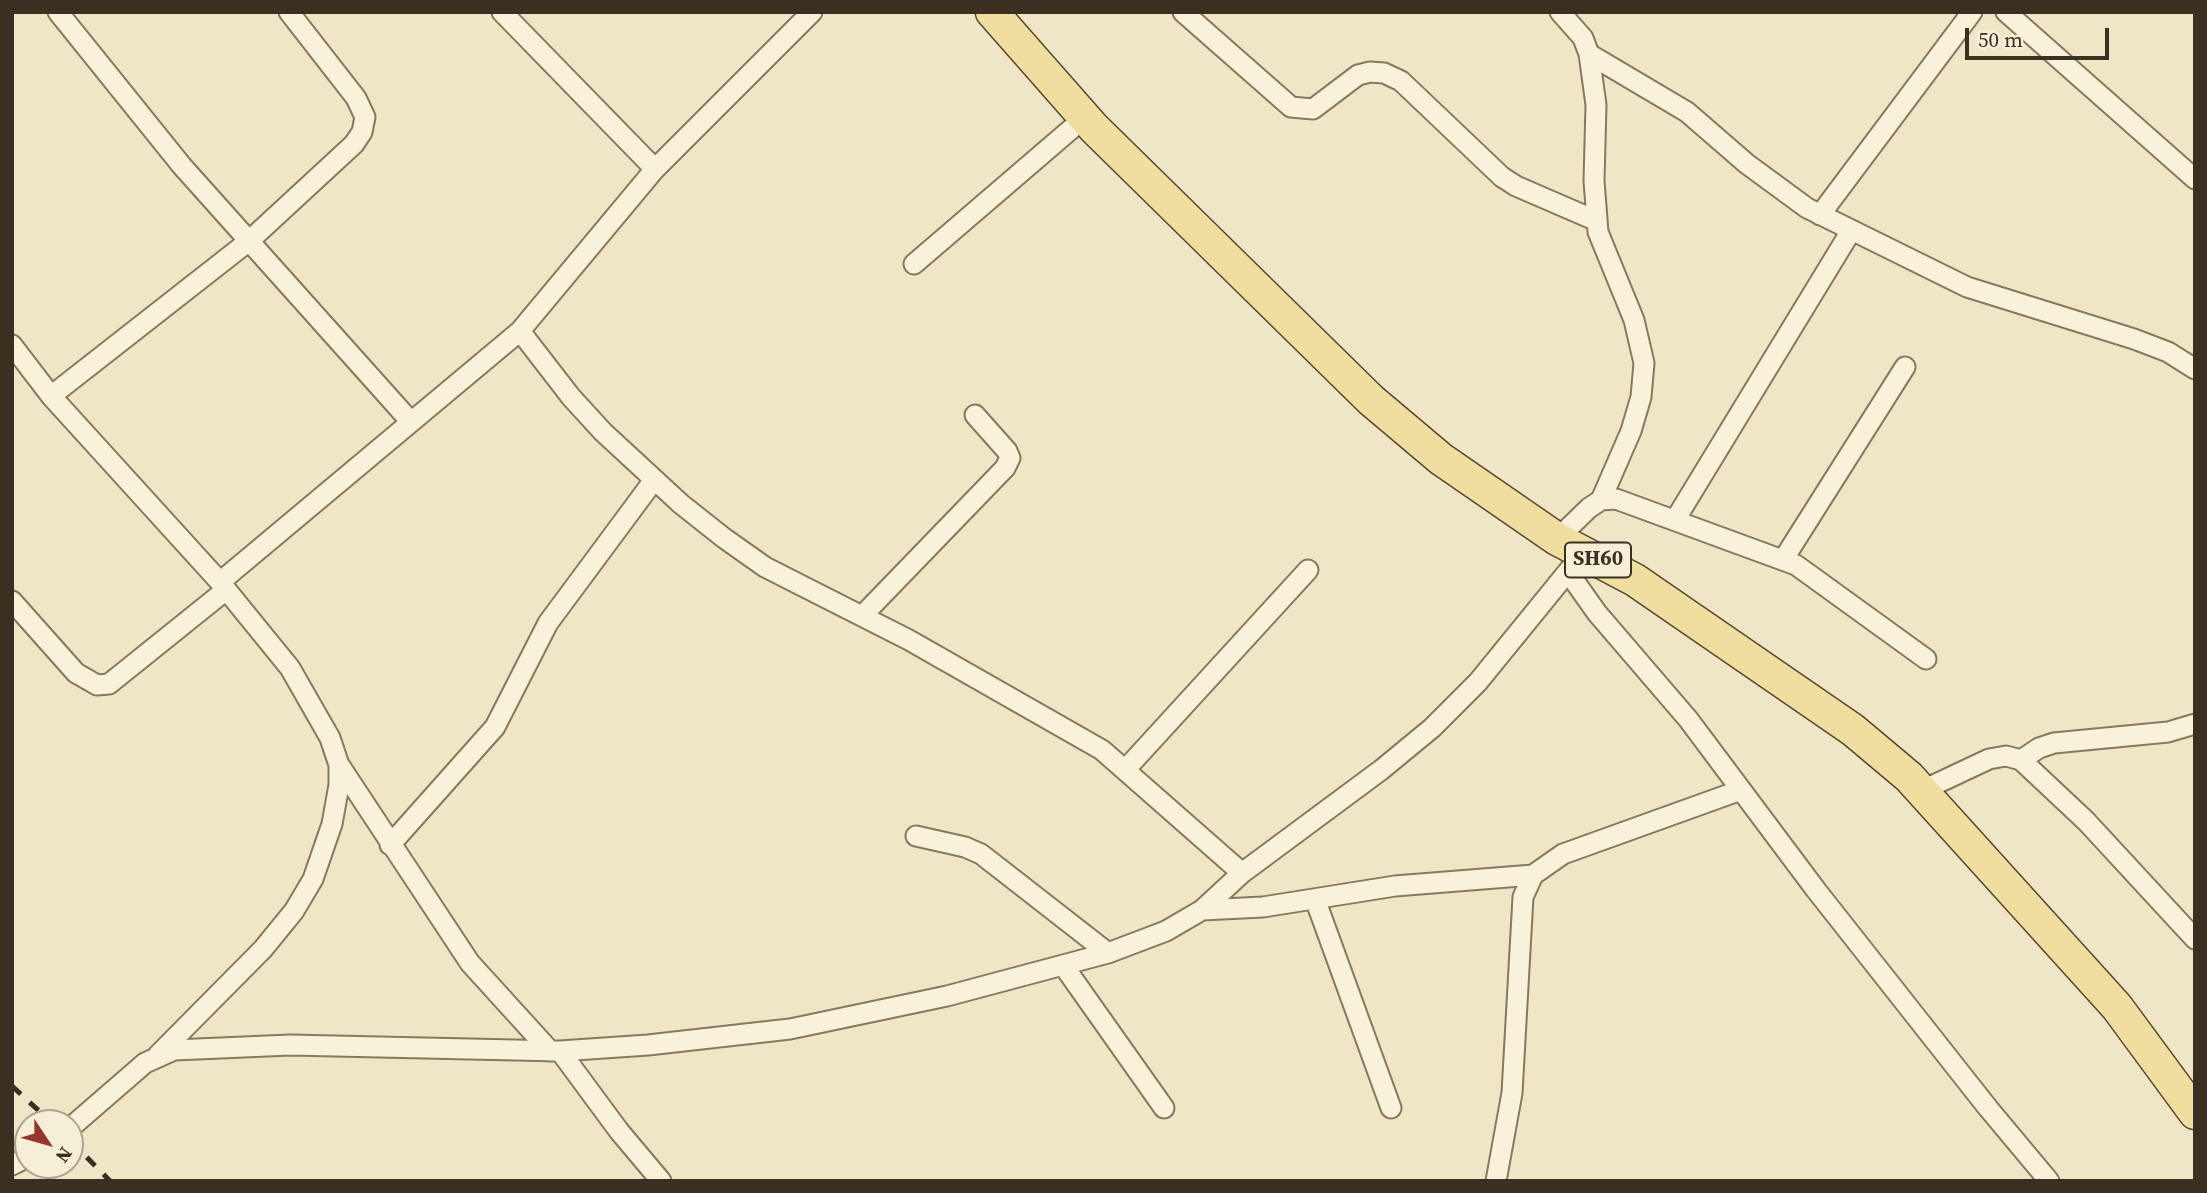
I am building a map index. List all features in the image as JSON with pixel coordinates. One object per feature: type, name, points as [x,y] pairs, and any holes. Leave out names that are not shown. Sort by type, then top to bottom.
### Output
[{"type":"main road","name":"SH60","points":[[992,12],[1084,118],[1371,400],[1441,459],[1569,555],[1635,580],[1853,730],[1921,791],[2117,1007],[2195,1113]]},
{"type":"street","points":[[58,12],[182,166],[411,422]]},
{"type":"street","points":[[51,396],[249,241],[354,144],[365,117],[356,98],[289,12]]},
{"type":"street","points":[[502,12],[655,169]]},
{"type":"street","points":[[12,601],[76,673],[97,685],[109,684],[520,331],[655,169],[813,12]]},
{"type":"street","points":[[1183,12],[1291,107],[1313,109],[1358,75],[1384,73],[1401,81],[1502,177],[1516,186],[1597,220]]},
{"type":"street","points":[[158,1056],[184,1049],[290,1045],[555,1051],[648,1045],[790,1029],[947,996],[1108,953],[1166,931],[1202,910],[1242,873],[1433,728],[1478,682],[1569,555],[1601,500],[1631,431],[1641,397],[1644,363],[1634,320],[1605,252],[1597,220],[1594,181],[1596,105],[1589,54],[1583,38],[1560,12]]},
{"type":"street","points":[[1820,215],[1972,12]]},
{"type":"street","points":[[2006,12],[2195,179]]},
{"type":"street","points":[[1589,54],[1687,112],[1783,193],[1820,215],[1967,287],[2134,339],[2168,352],[2195,369]]},
{"type":"street","points":[[914,264],[1084,118]]},
{"type":"street","points":[[1675,520],[1851,231]]},
{"type":"street","points":[[520,331],[571,397],[681,504],[765,567],[862,616],[1076,734],[1125,770],[1242,873]]},
{"type":"street","points":[[12,345],[51,396],[223,586],[290,668],[330,738],[339,765],[470,963],[555,1051],[661,1181]]},
{"type":"street","points":[[1783,561],[1905,367]]},
{"type":"street","points":[[862,616],[1005,468],[1010,458],[1007,451],[975,415]]},
{"type":"street","points":[[390,845],[478,750],[495,727],[548,623],[654,480]]},
{"type":"street","points":[[1601,500],[1616,499],[1796,565],[1926,659]]},
{"type":"street","points":[[1569,555],[1597,613],[1688,719],[2042,1179]]},
{"type":"street","points":[[1125,770],[1308,570]]},
{"type":"street","points":[[2021,760],[2039,748],[2054,743],[2168,732],[2195,724]]},
{"type":"street","points":[[1921,791],[1989,759],[2006,756],[2021,760],[2086,821],[2195,939]]},
{"type":"street","points":[[84,1115],[128,1076],[158,1056],[263,949],[294,911],[313,879],[332,824],[339,765]]},
{"type":"street","points":[[1202,910],[1263,908],[1395,886],[1533,875],[1563,855],[1741,790]]},
{"type":"street","points":[[916,836],[965,847],[981,854],[1108,953]]},
{"type":"street","points":[[1496,1181],[1512,1093],[1523,897],[1533,875]]},
{"type":"street","points":[[1315,899],[1391,1108]]},
{"type":"street","points":[[1063,965],[1164,1108]]},
{"type":"railway","points":[[12,1086],[37,1109]]},
{"type":"railway","points":[[84,1154],[110,1181]]}]
